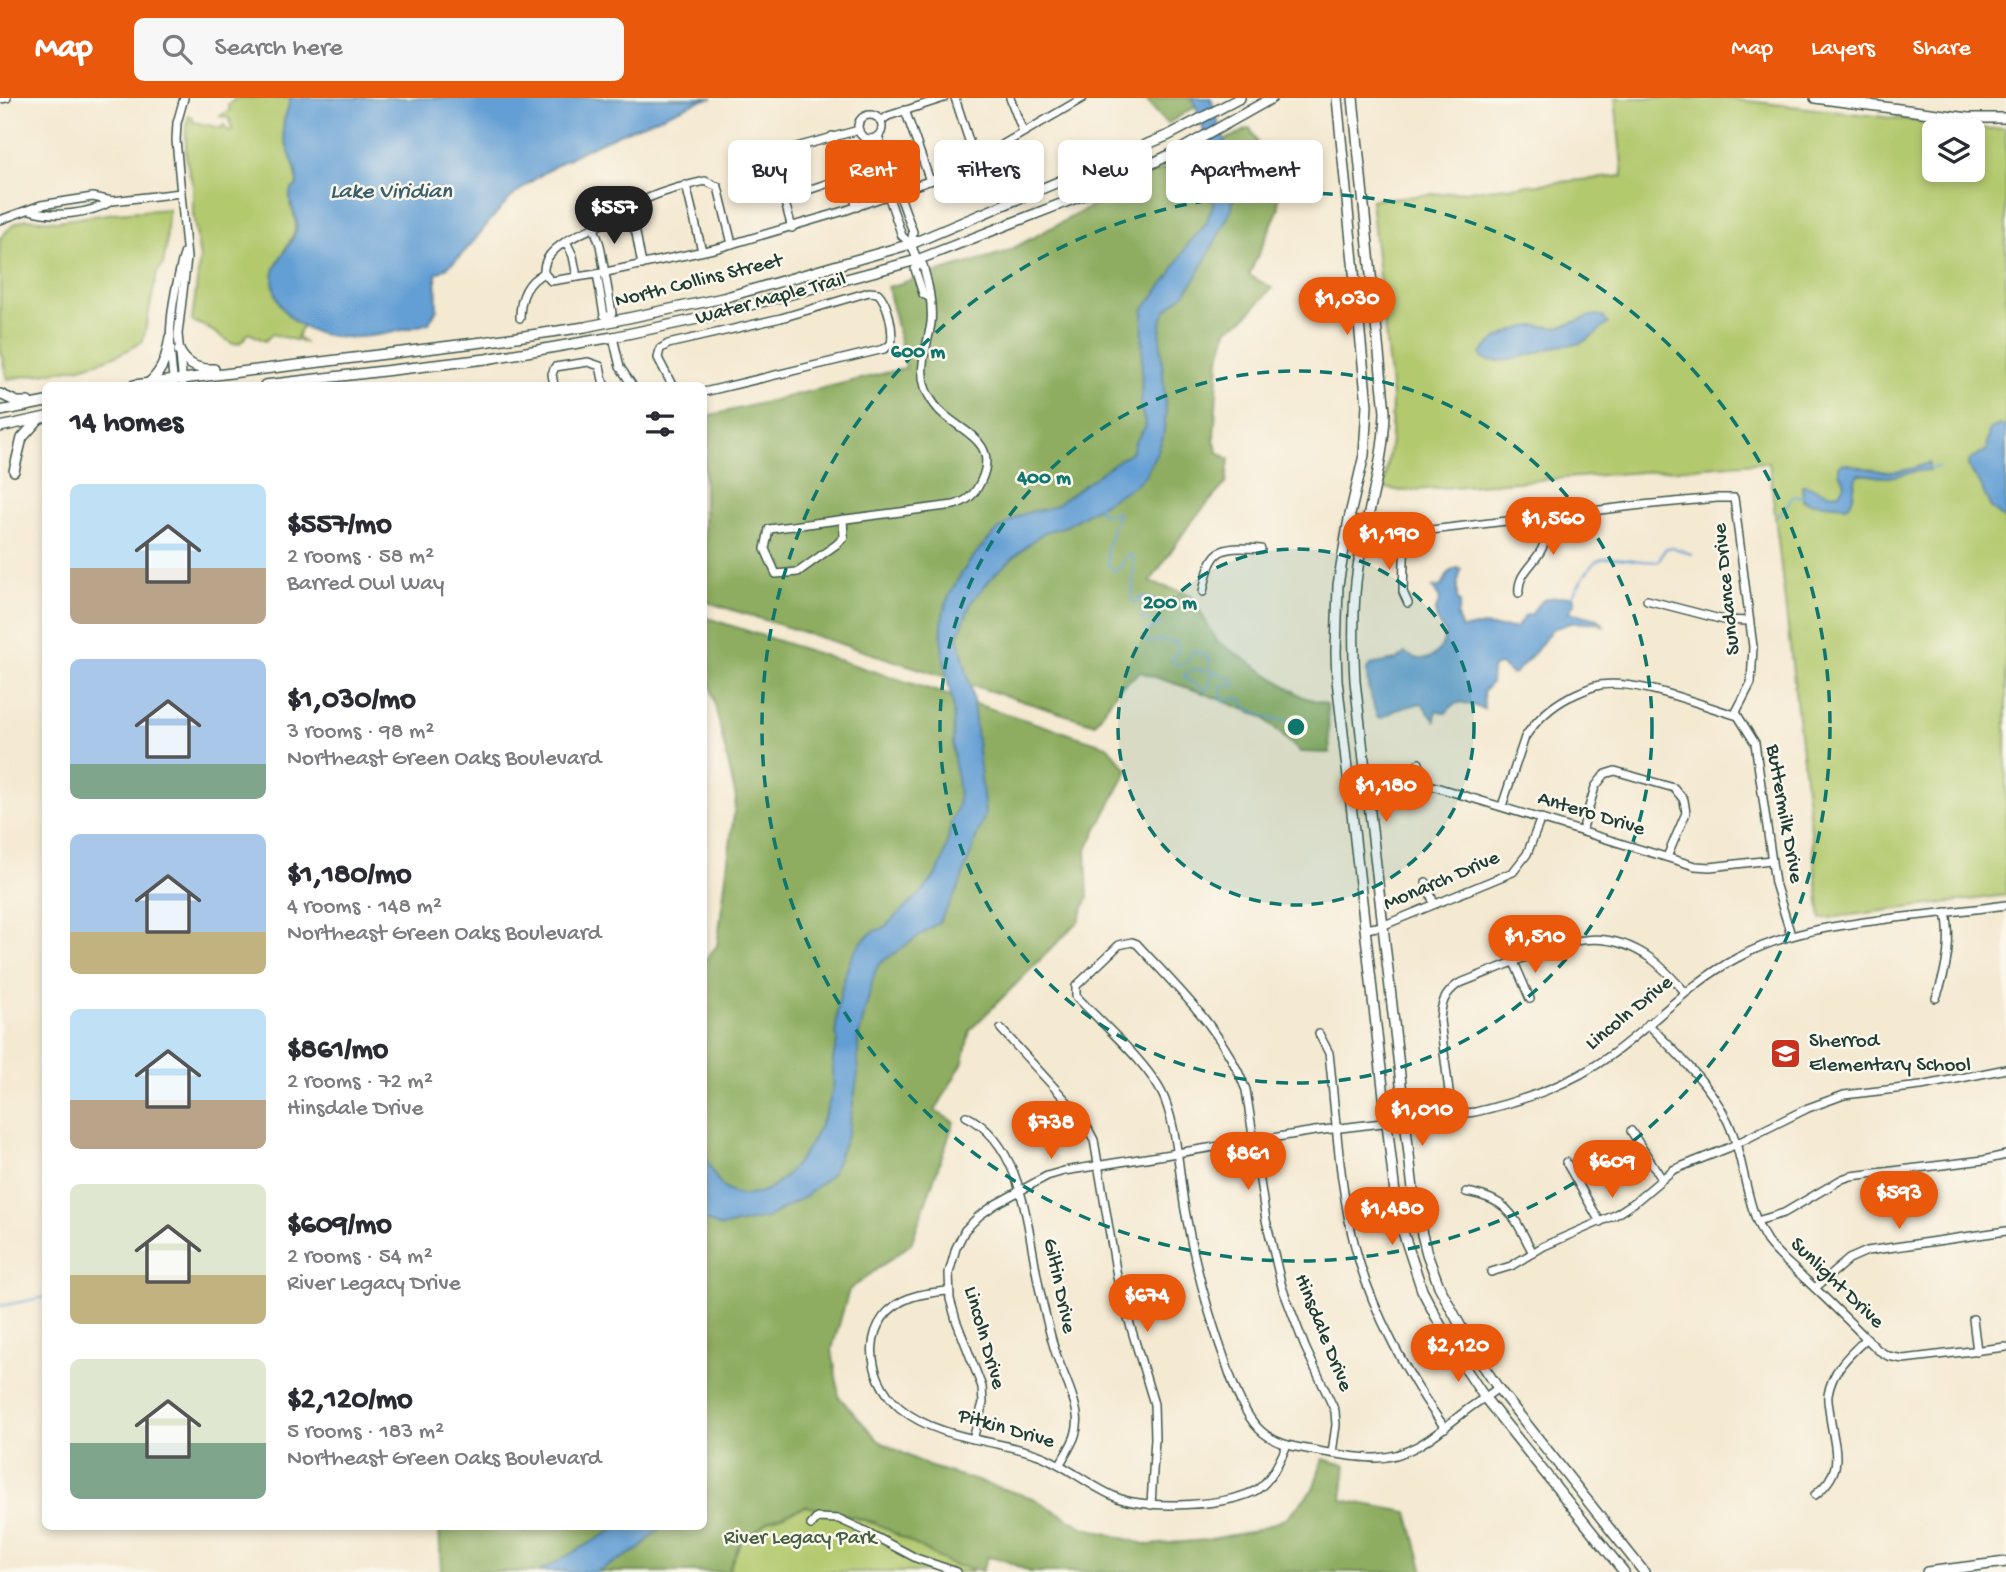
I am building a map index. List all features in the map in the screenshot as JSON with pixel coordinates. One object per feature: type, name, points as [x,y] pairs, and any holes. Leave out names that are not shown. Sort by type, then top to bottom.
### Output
[{"type":"main road","name":"North Collins Street","points":[[178,382],[237,371],[483,342],[723,298],[911,244],[1170,135],[1240,98]]},
{"type":"main road","name":"North Collins Street","points":[[293,382],[486,359],[613,337],[702,318],[918,262],[1094,191],[1178,151],[1272,98]]},
{"type":"main road","points":[[1329,98],[1338,111]]},
{"type":"main road","points":[[1337,98],[1367,405],[1363,465],[1349,519],[1338,585],[1337,680],[1395,1194],[1410,1257],[1439,1326],[1485,1398],[1624,1572]]},
{"type":"main road","points":[[1353,98],[1385,412],[1380,464],[1357,568],[1353,643],[1355,681],[1415,1207],[1427,1254],[1439,1286],[1462,1331],[1498,1388],[1644,1572]]},
{"type":"main road","points":[[1815,98],[1968,118],[2006,118]]},
{"type":"main road","points":[[1347,199],[1363,197]]},
{"type":"main road","points":[[610,319],[613,337]]},
{"type":"main road","points":[[149,382],[160,371],[166,359],[170,337]]},
{"type":"main road","points":[[179,350],[189,364],[196,368],[237,371]]},
{"type":"main road","points":[[0,394],[17,402],[42,402]]},
{"type":"main road","points":[[0,411],[42,402]]},
{"type":"main road","points":[[1,424],[42,418]]},
{"type":"main road","points":[[14,471],[22,438],[42,418]]},
{"type":"main road","points":[[1613,1558],[1625,1548]]},
{"type":"main road","points":[[1927,1572],[2006,1562]]},
{"type":"street","points":[[0,99],[7,98]]},
{"type":"street","points":[[178,382],[178,334],[187,258],[176,140],[177,123],[184,98]]},
{"type":"street","points":[[881,121],[905,110],[944,98]]},
{"type":"street","points":[[955,98],[969,140]]},
{"type":"street","points":[[1022,98],[1011,101],[1023,132]]},
{"type":"street","points":[[1010,140],[1083,98]]},
{"type":"street","points":[[905,110],[930,181]]},
{"type":"street","points":[[867,115],[875,116],[881,121],[882,129],[878,136],[869,139],[863,137],[859,130],[861,119],[867,115]]},
{"type":"street","points":[[811,142],[859,130]]},
{"type":"street","points":[[832,136],[833,140]]},
{"type":"street","points":[[878,136],[879,140]]},
{"type":"street","points":[[920,185],[934,179]]},
{"type":"street","points":[[732,244],[718,187],[705,181],[659,193],[594,228],[576,234],[545,261],[544,273],[551,281],[642,265],[732,244],[792,228],[868,203]]},
{"type":"street","points":[[686,185],[702,251]]},
{"type":"street","points":[[0,219],[41,205],[93,197],[112,201],[181,193]]},
{"type":"street","points":[[30,210],[52,214],[99,209],[112,201]]},
{"type":"street","points":[[785,203],[792,228]]},
{"type":"street","points":[[856,203],[857,207]]},
{"type":"street","points":[[843,519],[844,537],[838,544],[798,572],[776,574],[765,549],[769,529],[843,519],[954,505],[973,495],[985,466],[984,452],[978,440],[939,410],[925,387],[922,356],[931,324],[931,292],[923,265],[918,262],[911,244],[913,232],[898,203]]},
{"type":"street","points":[[625,211],[636,233],[642,265]]},
{"type":"street","points":[[594,228],[601,273],[612,314],[610,319]]},
{"type":"street","points":[[566,241],[573,256],[577,277]]},
{"type":"street","points":[[178,382],[170,337],[173,297],[185,251]]},
{"type":"street","points":[[520,318],[520,304],[528,285],[544,273]]},
{"type":"street","name":"Water Maple Trail","points":[[670,382],[658,358],[660,349],[668,344],[781,318],[869,292],[878,293],[883,298],[892,335],[891,344],[884,349],[707,391]]},
{"type":"street","points":[[613,337],[620,367],[629,382]]},
{"type":"street","points":[[553,382],[552,374],[555,367],[587,362],[600,366],[603,382]]},
{"type":"street","name":"Sundance Drive","points":[[1547,517],[1642,505],[1732,498],[1736,502],[1753,647],[1753,676],[1736,712],[1738,716]]},
{"type":"street","points":[[1349,519],[1405,532],[1547,517],[1544,543],[1520,578],[1519,593]]},
{"type":"street","points":[[1405,532],[1403,592],[1408,603]]},
{"type":"street","points":[[1203,592],[1208,568],[1218,552],[1231,547],[1261,549]]},
{"type":"street","points":[[1647,600],[1724,620],[1749,621]]},
{"type":"street","points":[[1502,806],[1525,737],[1532,727],[1545,712],[1588,689],[1600,685],[1630,685],[1738,716]]},
{"type":"street","name":"Buttermilk Drive","points":[[1738,716],[1755,743],[1775,883],[1790,935]]},
{"type":"street","name":"Antero Drive","points":[[1419,763],[1422,781],[1426,783],[1667,857],[1710,867],[1771,860]]},
{"type":"street","points":[[1582,831],[1595,787],[1605,774],[1615,771],[1674,788],[1684,800],[1686,813],[1667,857]]},
{"type":"street","name":"Monarch Drive","points":[[1366,929],[1382,926],[1513,872],[1527,854],[1541,818]]},
{"type":"street","points":[[1426,882],[1434,904]]},
{"type":"street","name":"Lincoln Drive","points":[[973,1439],[983,1404],[982,1387],[956,1320],[949,1291],[951,1264],[965,1230],[979,1216],[1047,1176],[1254,1140],[1404,1122],[1508,1105],[1567,1081],[1612,1054],[1685,992],[1733,960],[1790,935],[1832,926],[2006,905]]},
{"type":"street","points":[[1936,998],[1943,980],[1949,948],[1950,930],[1946,912]]},
{"type":"street","points":[[1452,1115],[1440,1021],[1443,1001],[1448,991],[1458,984],[1558,945],[1585,939],[1600,939],[1620,942],[1653,960],[1685,992]]},
{"type":"street","name":"Hinsdale Drive","points":[[1176,1153],[1168,1109],[1156,1082],[1076,996],[1076,986],[1124,943],[1137,944],[1185,996],[1230,1055],[1246,1090],[1266,1220],[1282,1287],[1301,1339],[1335,1411],[1332,1453]]},
{"type":"street","points":[[1514,962],[1530,999]]},
{"type":"street","name":"Sunlight Drive","points":[[1648,1024],[1713,1097],[1727,1120],[1736,1142],[1757,1221],[1767,1240],[1781,1258],[1867,1339],[1888,1356],[1903,1359],[2006,1347]]},
{"type":"street","points":[[1001,1029],[1083,1119],[1094,1140],[1119,1288],[1154,1404],[1151,1505]]},
{"type":"street","points":[[1319,1034],[1329,1053],[1355,1250],[1367,1286],[1415,1382],[1445,1428]]},
{"type":"street","points":[[1491,1272],[1511,1266],[1600,1222],[1635,1202],[1673,1170],[1808,1108],[1844,1095],[1921,1086],[2006,1069]]},
{"type":"street","name":"Giltin Drive","points":[[966,1115],[991,1134],[1011,1167],[1019,1191],[1054,1348],[1077,1414],[1075,1439],[1060,1464]]},
{"type":"street","points":[[1631,1130],[1662,1179]]},
{"type":"street","points":[[1176,1153],[1202,1292],[1231,1377],[1250,1418],[1266,1435],[1287,1445],[1332,1453],[1377,1458],[1402,1453],[1427,1441],[1498,1388]]},
{"type":"street","points":[[1757,1221],[1784,1213],[1851,1176],[2006,1155]]},
{"type":"street","points":[[1566,1162],[1600,1222]]},
{"type":"street","points":[[1466,1192],[1492,1198],[1503,1205],[1516,1221],[1533,1253]]},
{"type":"street","points":[[1815,1288],[1849,1259],[1867,1251],[2006,1231]]},
{"type":"street","name":"Pitkin Drive","points":[[949,1291],[913,1297],[892,1308],[877,1328],[874,1339],[872,1359],[882,1388],[898,1407],[929,1424],[958,1436],[1004,1445],[1060,1464],[1118,1498],[1151,1505],[1171,1506],[1223,1500],[1257,1490],[1266,1482],[1287,1445]]},
{"type":"street","points":[[1973,1319],[1977,1350]]},
{"type":"street","points":[[1815,1495],[1831,1480],[1836,1464],[1828,1397],[1833,1380],[1843,1362],[1867,1339]]},
{"type":"street","points":[[811,1525],[817,1518],[839,1519],[916,1558],[957,1572]]},
{"type":"green space","points":[[234,98],[290,98],[287,145],[298,174],[290,205],[296,224],[284,251],[295,322],[303,325],[297,337],[306,343],[272,334],[265,341],[249,333],[240,343],[233,344],[192,321],[200,258],[193,214],[193,186],[186,159],[186,127],[189,116],[193,117],[193,122],[222,128],[224,125],[229,132],[232,130],[229,118],[220,116],[230,110],[228,105]]},
{"type":"green space","points":[[1144,98],[1191,98],[1196,106],[1167,124]]},
{"type":"green space","points":[[1615,98],[1722,98],[1922,121],[1922,182],[1985,182],[1985,129],[2006,128],[2006,895],[1821,919],[1769,462],[1402,491],[1384,488],[1391,440],[1392,397],[1371,200],[1623,176]]},
{"type":"green space","points":[[1250,128],[1256,140],[1224,140]]},
{"type":"green space","points":[[1166,167],[1166,203],[1279,203],[1279,208],[1249,275],[1272,288],[1243,320],[1228,328],[1219,359],[1214,439],[1218,452],[1229,459],[1226,483],[1191,522],[1150,582],[1191,595],[1217,641],[1303,697],[1327,704],[1330,753],[1300,752],[1263,717],[1140,672],[1118,689],[1095,724],[707,602],[707,416],[906,368],[888,287],[1006,252],[1098,203],[1152,203],[1152,174]]},
{"type":"green space","points":[[168,209],[166,249],[163,264],[157,273],[143,341],[95,363],[7,379],[0,348],[0,238],[14,224],[26,219],[57,221]]},
{"type":"green space","points":[[707,618],[1107,746],[1128,770],[1086,850],[1088,897],[1078,922],[970,1030],[963,1062],[935,1111],[954,1122],[911,1244],[849,1290],[832,1349],[839,1397],[879,1441],[928,1466],[1033,1498],[1083,1527],[1148,1545],[1205,1540],[1254,1531],[1287,1518],[1313,1489],[1323,1459],[1346,1465],[1342,1500],[1408,1512],[1424,1572],[1030,1572],[1004,1560],[987,1557],[982,1571],[950,1564],[874,1522],[806,1506],[769,1521],[740,1543],[728,1572],[441,1572],[439,1530],[707,1530],[707,958],[717,946],[736,798],[707,678]]},
{"type":"green space","name":"River Legacy Park","points":[[811,1504],[898,1531],[973,1572],[653,1572],[753,1507]]},
{"type":"water","name":"Lake Viridian","points":[[290,98],[713,98],[699,101],[601,142],[554,166],[512,197],[458,258],[436,274],[437,309],[429,323],[372,336],[352,337],[314,332],[297,323],[283,309],[275,291],[274,272],[294,237],[297,226],[290,195],[297,185],[297,178],[283,131]]},
{"type":"water","points":[[1191,98],[1211,98],[1224,140],[1206,140]]},
{"type":"water","points":[[1233,203],[1197,276],[1162,318],[1160,334],[1166,413],[1163,438],[1145,476],[1135,485],[1066,526],[1045,532],[1036,538],[996,573],[972,601],[958,636],[972,694],[985,814],[958,889],[939,922],[879,964],[875,972],[858,1039],[858,1074],[848,1133],[832,1173],[806,1196],[766,1218],[721,1227],[707,1221],[707,1160],[717,1179],[728,1191],[744,1195],[755,1194],[769,1189],[782,1179],[806,1151],[823,1117],[833,1087],[838,1008],[851,958],[868,936],[883,928],[923,891],[941,865],[959,798],[953,754],[953,706],[942,635],[942,621],[949,596],[979,550],[999,530],[1021,515],[1056,505],[1133,451],[1134,444],[1146,426],[1141,409],[1143,310],[1170,275],[1188,244],[1206,224],[1213,204]]},
{"type":"water","points":[[1596,315],[1603,316],[1608,324],[1580,343],[1558,346],[1509,360],[1490,361],[1482,358],[1481,354],[1491,343],[1512,331],[1535,326],[1558,327]]},
{"type":"water","points":[[1999,425],[2006,426],[2006,520],[1991,508],[1968,466],[1970,460],[1986,451],[1989,430]]},
{"type":"water","points":[[1843,463],[1894,472],[1929,463],[1929,470],[1888,477],[1858,474],[1852,499],[1847,506],[1803,500],[1802,485],[1829,493],[1839,493],[1845,483],[1839,474],[1839,465]]},
{"type":"water","points":[[1461,569],[1457,585],[1457,598],[1460,603],[1457,617],[1462,629],[1476,626],[1516,628],[1526,615],[1532,614],[1544,600],[1573,596],[1575,601],[1569,612],[1598,619],[1605,627],[1597,622],[1571,623],[1552,629],[1515,673],[1512,674],[1501,665],[1495,666],[1492,669],[1491,683],[1483,692],[1484,709],[1459,703],[1446,713],[1436,710],[1435,721],[1421,703],[1396,710],[1381,718],[1377,717],[1368,686],[1367,670],[1370,665],[1396,660],[1405,653],[1419,659],[1436,654],[1446,634],[1438,624],[1435,612],[1440,599],[1433,588],[1442,586],[1449,572]]},
{"type":"water","points":[[613,1530],[658,1530],[638,1550],[596,1572],[539,1572]]},
{"type":"waterway","points":[[1927,468],[1939,467]]},
{"type":"waterway","points":[[1778,516],[1793,497],[1803,496]]},
{"type":"waterway","points":[[1099,506],[1103,515],[1118,512],[1107,549],[1108,565],[1115,571],[1118,570],[1127,555],[1131,555],[1134,559],[1132,600],[1135,604],[1140,602],[1142,596],[1155,600],[1156,605],[1144,610],[1141,619],[1158,620],[1161,624],[1147,629],[1144,636],[1148,643],[1159,640],[1177,643],[1179,651],[1171,660],[1175,665],[1186,663],[1194,650],[1207,657],[1211,664],[1209,669],[1193,669],[1184,675],[1185,678],[1205,690],[1208,689],[1213,672],[1217,671],[1226,678],[1234,679],[1235,685],[1222,685],[1220,690],[1223,702],[1237,698],[1242,700],[1243,705],[1274,719],[1307,718]]},
{"type":"waterway","points":[[1571,597],[1593,564],[1599,560],[1615,558],[1659,561],[1665,549],[1672,547],[1691,554]]},
{"type":"waterway","points":[[0,1306],[42,1298]]},
{"type":"place","name":"Sherrod Elementary School","points":[[1786,1054]]}]
